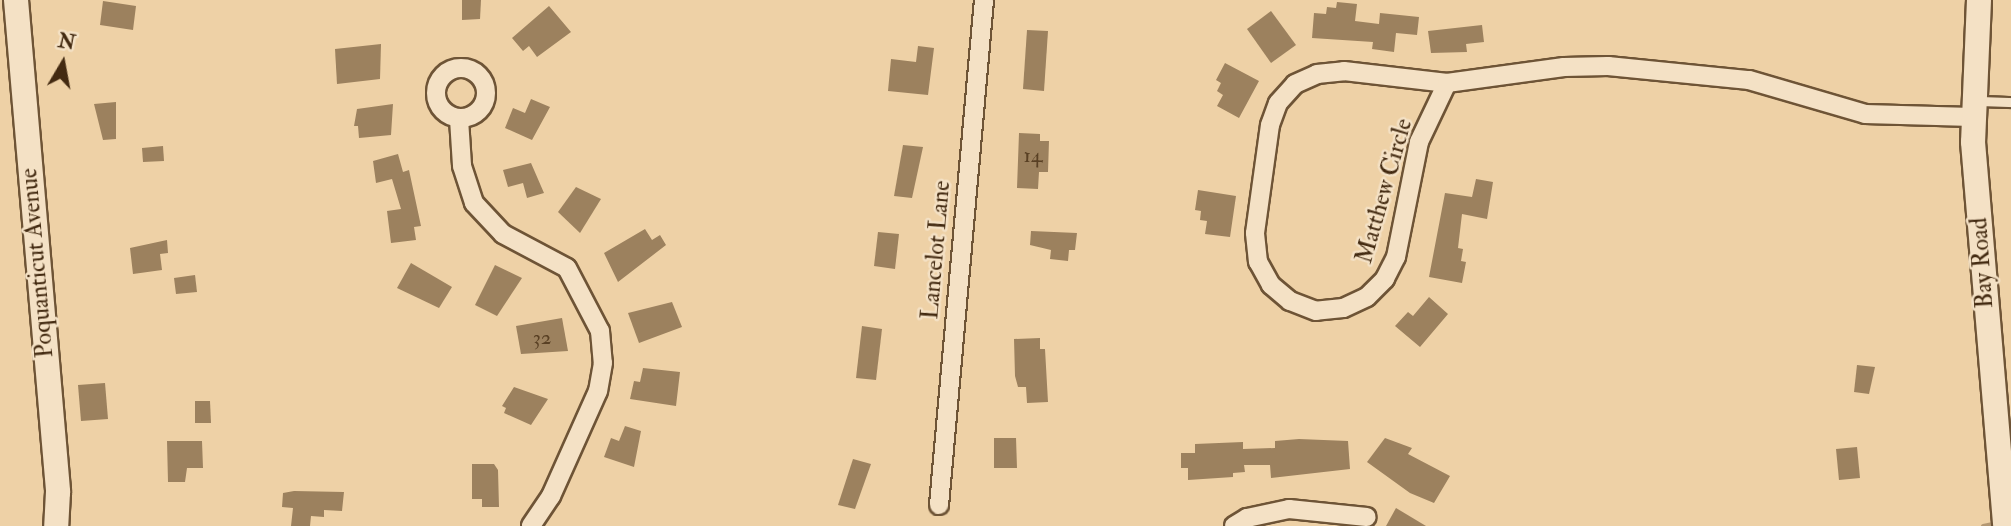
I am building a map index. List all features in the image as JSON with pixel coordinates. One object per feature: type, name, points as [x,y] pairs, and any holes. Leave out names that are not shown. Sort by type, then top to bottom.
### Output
[{"type":"main road","name":"Poquanticut Avenue","points":[[16,0],[58,492],[56,526]]},
{"type":"main road","name":"Bay Road","points":[[1979,0],[1972,109],[2005,526]]},
{"type":"street","name":"Lancelot Lane","points":[[939,505],[984,0]]},
{"type":"street","name":"Matthew Circle","points":[[1447,83],[1419,142],[1396,257],[1385,279],[1367,297],[1343,308],[1316,310],[1290,301],[1271,285],[1258,261],[1255,233],[1270,125],[1278,103],[1295,84],[1317,74],[1344,71],[1447,83],[1564,67],[1608,66],[1749,80],[1865,114],[1972,109]]},
{"type":"street","points":[[459,119],[461,166],[474,204],[503,234],[567,268],[600,331],[603,363],[598,391],[551,496],[531,526]]},
{"type":"street","points":[[1234,526],[1247,518],[1289,509],[1367,517]]},
{"type":"lane","points":[[1972,109],[2011,102]]},
{"type":"building","points":[[462,0],[481,0],[480,19],[462,20]]},
{"type":"building","points":[[103,1],[136,6],[133,30],[100,25]]},
{"type":"building","points":[[1337,2],[1357,4],[1355,21],[1379,24],[1380,13],[1419,17],[1417,35],[1396,33],[1394,52],[1372,49],[1373,42],[1312,38],[1314,13],[1326,14],[1327,7],[1336,8]]},
{"type":"building","points":[[549,6],[571,32],[537,57],[529,46],[523,51],[512,38]]},
{"type":"building","points":[[1271,11],[1296,45],[1271,63],[1247,29]]},
{"type":"building","points":[[1482,25],[1484,42],[1466,44],[1467,52],[1431,53],[1428,31]]},
{"type":"building","points":[[1027,30],[1048,31],[1044,91],[1023,89]]},
{"type":"building","points":[[381,44],[380,79],[337,84],[335,49]]},
{"type":"building","points":[[918,46],[934,48],[928,95],[888,91],[891,59],[916,62]]},
{"type":"building","points":[[1225,63],[1259,81],[1239,118],[1217,106],[1223,95],[1217,91],[1221,83],[1216,80]]},
{"type":"building","points":[[531,99],[550,107],[532,140],[505,128],[513,108],[525,113]]},
{"type":"building","points":[[116,102],[116,139],[103,140],[94,104]]},
{"type":"building","points":[[393,104],[391,135],[359,138],[358,126],[354,126],[357,109]]},
{"type":"building","points":[[1019,133],[1040,134],[1040,141],[1049,141],[1048,172],[1039,172],[1038,189],[1017,188]]},
{"type":"building","points":[[903,145],[923,147],[912,198],[894,196]]},
{"type":"building","points":[[163,146],[164,161],[143,162],[142,148]]},
{"type":"building","points":[[398,154],[403,172],[409,170],[421,226],[414,227],[416,240],[391,243],[387,211],[401,209],[392,179],[376,183],[373,161]]},
{"type":"building","points":[[531,163],[544,193],[527,198],[523,183],[508,187],[503,170]]},
{"type":"building","points":[[1476,179],[1493,182],[1487,219],[1462,214],[1458,248],[1463,249],[1461,261],[1466,262],[1462,283],[1429,277],[1445,193],[1472,197]]},
{"type":"building","points":[[576,187],[601,199],[580,233],[558,212]]},
{"type":"building","points":[[1198,190],[1236,196],[1230,237],[1205,234],[1207,221],[1200,220],[1201,211],[1195,210]]},
{"type":"building","points":[[645,229],[652,240],[660,235],[666,245],[618,282],[604,253]]},
{"type":"building","points":[[1031,231],[1077,233],[1075,250],[1069,250],[1068,261],[1050,259],[1051,250],[1030,245]]},
{"type":"building","points":[[878,232],[899,234],[895,269],[874,266]]},
{"type":"building","points":[[167,240],[168,253],[160,254],[162,270],[133,274],[130,248]]},
{"type":"building","points":[[411,263],[452,287],[439,308],[397,288]]},
{"type":"building","points":[[495,265],[522,278],[497,316],[475,305]]},
{"type":"building","points":[[195,275],[197,292],[176,294],[174,278]]},
{"type":"building","points":[[1429,297],[1448,314],[1420,347],[1395,326],[1408,312],[1413,316]]},
{"type":"building","points":[[672,302],[682,327],[639,343],[628,313]]},
{"type":"building","points":[[562,318],[568,351],[521,354],[516,326]]},
{"type":"building","points":[[862,326],[882,329],[876,380],[856,378]]},
{"type":"building","points":[[1040,338],[1040,349],[1045,349],[1048,402],[1027,403],[1026,387],[1018,387],[1015,376],[1014,339]]},
{"type":"building","points":[[1857,365],[1875,367],[1869,394],[1854,392]]},
{"type":"building","points":[[643,368],[680,372],[676,406],[630,399],[634,381],[640,382]]},
{"type":"building","points":[[105,383],[108,419],[81,421],[78,385]]},
{"type":"building","points":[[514,387],[548,399],[531,425],[504,413],[506,408],[502,406]]},
{"type":"building","points":[[195,401],[210,401],[211,423],[195,423]]},
{"type":"building","points":[[625,426],[641,431],[634,467],[604,457],[611,438],[619,441]]},
{"type":"building","points":[[994,438],[1016,438],[1017,468],[994,468]]},
{"type":"building","points":[[1385,438],[1412,448],[1408,454],[1450,476],[1434,503],[1410,493],[1367,462]]},
{"type":"building","points":[[167,441],[202,441],[203,468],[187,468],[185,482],[168,482]]},
{"type":"building","points":[[1275,441],[1348,441],[1350,469],[1271,478],[1270,465],[1244,465],[1245,472],[1233,473],[1233,477],[1188,480],[1188,468],[1181,468],[1181,453],[1195,453],[1195,444],[1243,442],[1243,449],[1275,448]]},
{"type":"building","points":[[1857,447],[1860,478],[1839,480],[1836,449]]},
{"type":"building","points":[[853,459],[871,464],[855,509],[838,505]]},
{"type":"building","points":[[472,464],[494,464],[498,470],[499,507],[482,507],[482,499],[472,499]]},
{"type":"building","points":[[344,492],[342,511],[324,510],[324,517],[311,516],[310,526],[291,526],[293,508],[282,507],[283,493]]},
{"type":"building","points":[[1396,508],[1426,526],[1386,526]]},
{"type":"waterway","points":[[1983,526],[1997,523]]}]
